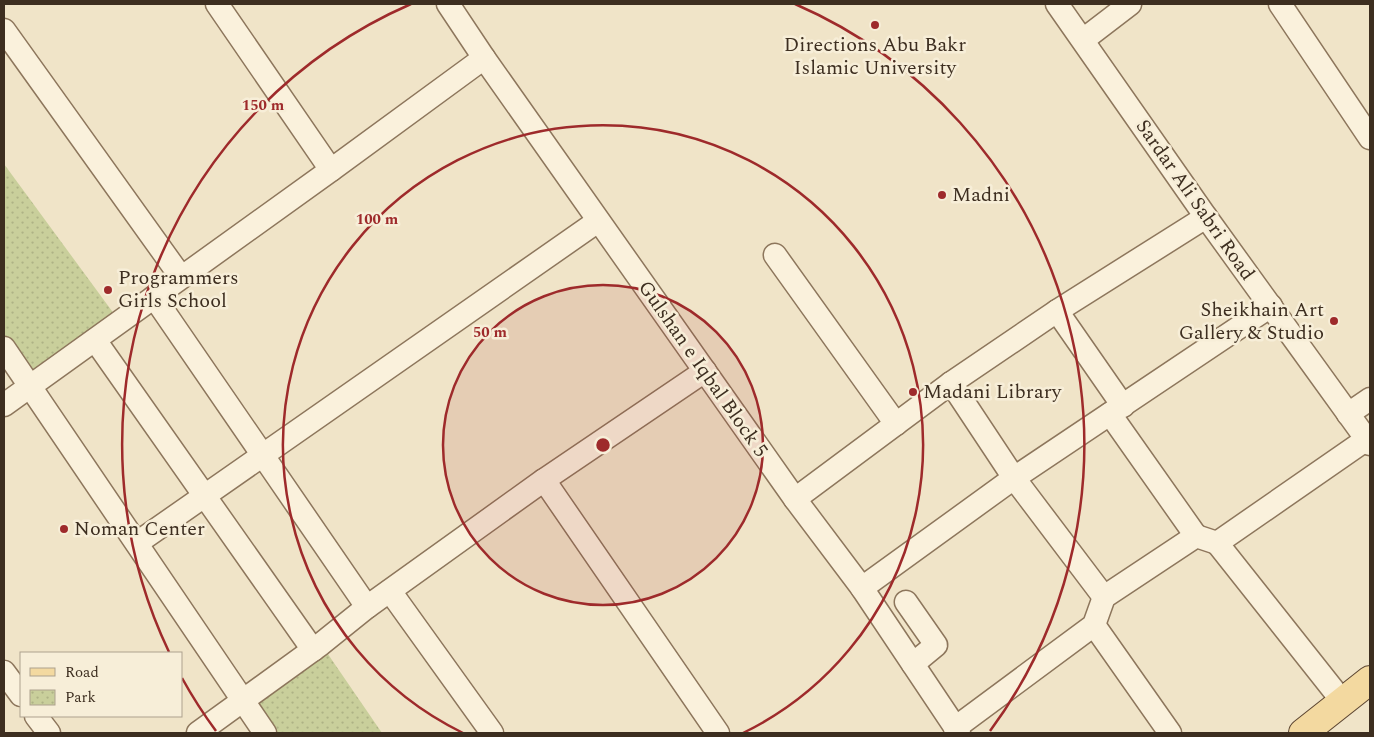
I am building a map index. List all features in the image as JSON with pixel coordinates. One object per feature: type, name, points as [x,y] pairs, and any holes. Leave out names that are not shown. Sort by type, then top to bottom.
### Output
[{"type":"main road","points":[[1303,733],[1370,680]]},
{"type":"street","points":[[217,4],[331,170]]},
{"type":"street","name":"Gulshan e Iqbal Block 5","points":[[448,4],[704,371],[795,499],[862,588],[957,731]]},
{"type":"street","name":"Sardar Ali Sabri Road","points":[[1057,4],[1206,217],[1369,442]]},
{"type":"street","points":[[1083,40],[1130,4]]},
{"type":"street","points":[[1280,4],[1370,138]]},
{"type":"street","points":[[4,30],[182,277]]},
{"type":"street","points":[[4,405],[484,58]]},
{"type":"street","points":[[795,499],[951,383],[1057,311],[1206,217]]},
{"type":"street","points":[[137,543],[598,221]]},
{"type":"street","points":[[775,255],[896,424]]},
{"type":"street","points":[[154,297],[367,607]]},
{"type":"street","points":[[862,588],[1014,478],[1271,306]]},
{"type":"street","points":[[1057,311],[1196,536],[1217,542],[1343,702]]},
{"type":"street","points":[[95,340],[313,650]]},
{"type":"street","points":[[4,348],[265,733]]},
{"type":"street","points":[[198,733],[313,650],[367,607],[544,480],[704,371]]},
{"type":"street","points":[[951,383],[1014,478],[1104,597]]},
{"type":"street","points":[[1348,414],[1370,399]]},
{"type":"street","points":[[1217,542],[1369,442]]},
{"type":"street","points":[[544,480],[718,733]]},
{"type":"street","points":[[957,731],[1094,625],[1104,597],[1196,536]]},
{"type":"street","points":[[390,591],[492,733]]},
{"type":"street","points":[[906,602],[936,645],[913,664]]},
{"type":"street","points":[[1094,625],[1170,733]]},
{"type":"street","points":[[4,672],[20,694]]},
{"type":"street","points":[[37,717],[49,733]]},
{"type":"green space","points":[[4,164],[120,322],[27,388],[4,354]]},
{"type":"green space","points":[[321,644],[382,733],[263,733],[241,701]]},
{"type":"place","name":"Directions Abu Bakr Islamic University","points":[[875,25]]},
{"type":"place","name":"Madni","points":[[942,195]]},
{"type":"place","name":"Programmers Girls School","points":[[108,290]]},
{"type":"place","name":"Sheikhain Art Gallery & Studio","points":[[1334,321]]},
{"type":"place","name":"Madani Library","points":[[913,392]]},
{"type":"place","name":"Noman Center","points":[[64,529]]}]
